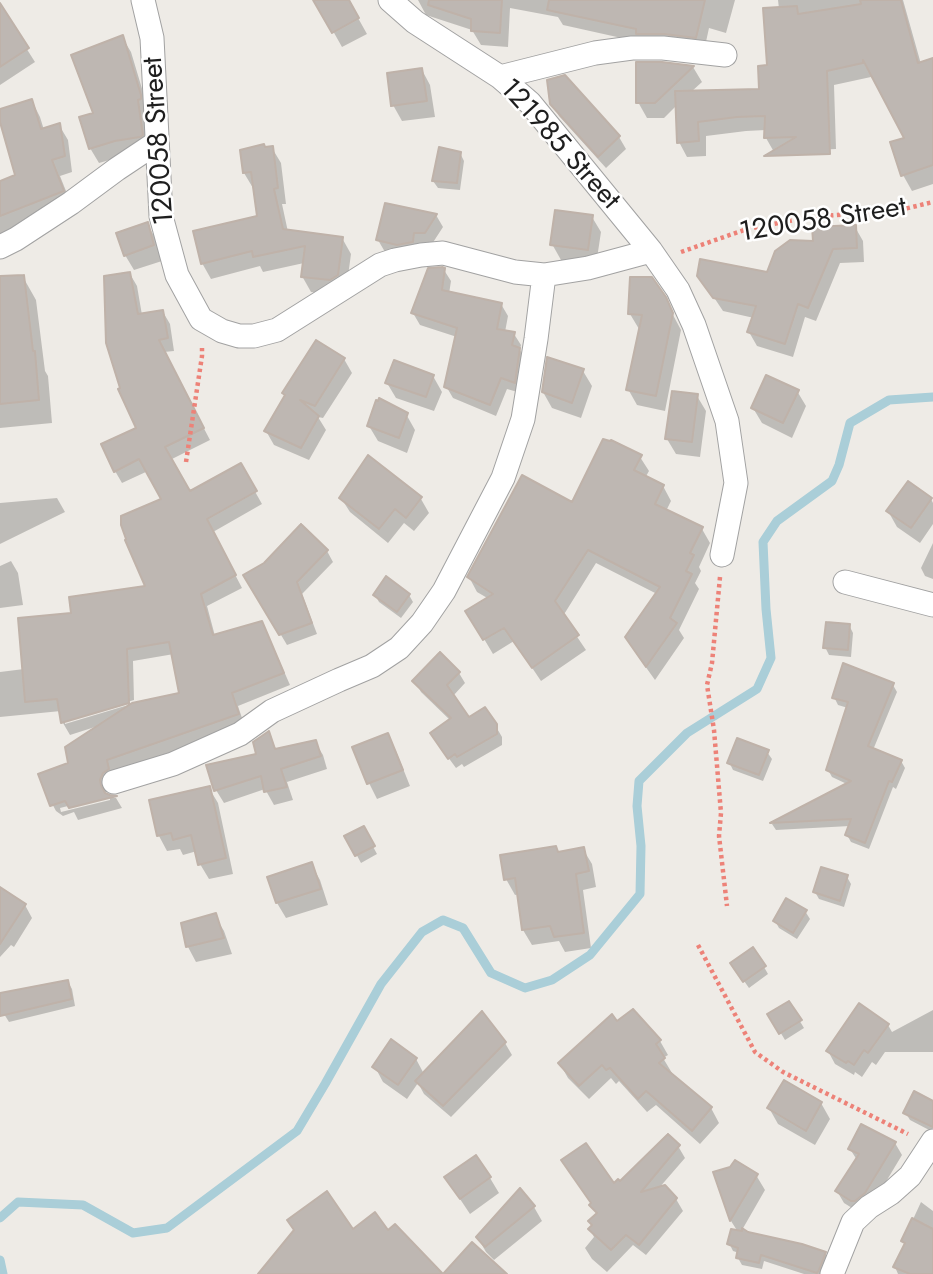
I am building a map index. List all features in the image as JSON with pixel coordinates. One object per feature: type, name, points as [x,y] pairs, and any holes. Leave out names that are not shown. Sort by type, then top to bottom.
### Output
[{"type":"street","name":"120058 Street","points":[[143,0],[152,38],[161,216],[177,275],[201,319]]},
{"type":"street","name":"121985 Street","points":[[390,0],[415,22],[500,76],[530,103],[651,251],[678,290],[694,325],[727,421],[736,483],[722,555]]},
{"type":"street","points":[[500,76],[595,53],[632,48],[663,48],[725,55]]},
{"type":"street","points":[[0,247],[27,232],[156,144]]},
{"type":"street","points":[[201,319],[222,331],[239,336],[254,336],[277,330],[380,265],[421,255],[443,253],[515,271],[544,275],[588,268],[651,251]]},
{"type":"street","points":[[114,782],[173,764],[240,734],[272,711],[372,666],[399,648],[422,623],[444,591],[503,478],[523,419],[544,275]]},
{"type":"street","points":[[845,582],[933,605]]},
{"type":"street","points":[[832,1274],[853,1223],[869,1207],[891,1193],[910,1176],[932,1143]]},
{"type":"path","name":"120058 Street","points":[[651,251],[677,253],[747,229],[810,216],[900,210],[933,202]]},
{"type":"path","points":[[187,462],[202,356],[201,319]]},
{"type":"path","points":[[722,555],[712,663],[707,685],[714,730],[721,813],[719,836],[727,906]]},
{"type":"path","points":[[698,945],[755,1052],[783,1072],[932,1143]]},
{"type":"building","points":[[313,0],[349,0],[359,18],[332,33]]},
{"type":"building","points":[[429,0],[502,0],[500,33],[471,31],[471,19],[428,5]]},
{"type":"building","points":[[549,0],[705,0],[696,38],[636,34],[636,29],[547,10]]},
{"type":"building","points":[[860,0],[901,0],[918,63],[933,58],[933,165],[901,176],[890,142],[904,138],[863,60],[863,63],[827,71],[830,154],[764,156],[796,137],[764,138],[765,116],[698,122],[699,141],[677,143],[675,91],[759,89],[758,66],[767,65],[763,8],[797,6],[798,14],[861,4]]},
{"type":"building","points":[[0,3],[29,48],[0,67]]},
{"type":"building","points":[[123,35],[141,95],[138,100],[143,135],[89,149],[79,117],[93,113],[71,55]]},
{"type":"building","points":[[636,62],[694,66],[655,103],[636,103]]},
{"type":"building","points":[[422,68],[427,101],[391,106],[387,73]]},
{"type":"building","points":[[565,75],[620,136],[598,157],[550,104],[547,80]]},
{"type":"building","points":[[32,99],[41,129],[60,123],[65,156],[52,160],[64,191],[0,216],[0,181],[15,175],[0,122],[0,109]]},
{"type":"building","points":[[264,144],[265,147],[273,146],[278,188],[274,189],[283,229],[343,237],[338,275],[330,280],[301,277],[305,246],[253,257],[252,251],[201,264],[193,231],[257,216],[251,172],[243,173],[240,150]]},
{"type":"building","points":[[439,147],[461,152],[457,183],[432,181]]},
{"type":"building","points":[[385,203],[437,214],[425,233],[414,233],[413,242],[397,245],[376,240]]},
{"type":"building","points":[[555,210],[593,215],[588,250],[550,245]]},
{"type":"building","points":[[148,222],[154,245],[124,256],[116,233]]},
{"type":"building","points":[[856,225],[857,248],[833,249],[808,308],[798,304],[785,344],[747,332],[756,306],[713,298],[697,276],[700,259],[767,272],[775,251],[790,240],[813,241],[812,227]]},
{"type":"building","points":[[428,268],[445,268],[442,290],[502,303],[497,329],[515,332],[512,345],[520,348],[515,383],[501,378],[490,405],[444,387],[457,328],[411,313]]},
{"type":"building","points":[[130,272],[138,314],[163,310],[168,338],[159,340],[204,428],[165,447],[190,491],[241,463],[257,491],[207,519],[236,575],[201,594],[213,635],[262,621],[284,673],[232,693],[239,714],[107,760],[109,769],[103,773],[101,785],[105,793],[117,796],[69,808],[65,801],[50,806],[38,774],[68,763],[65,747],[132,703],[179,693],[169,642],[127,649],[129,703],[61,723],[57,699],[25,702],[18,618],[71,613],[69,597],[145,586],[125,540],[121,516],[161,499],[139,459],[114,472],[101,444],[136,428],[118,389],[120,388],[106,343],[104,276]]},
{"type":"building","points":[[24,275],[39,400],[0,404],[0,276]]},
{"type":"building","points":[[630,277],[652,277],[673,313],[656,396],[626,390],[642,315],[628,314]]},
{"type":"building","points":[[316,340],[345,358],[315,406],[300,400],[319,416],[301,448],[264,431],[285,395],[282,393]]},
{"type":"building","points":[[547,357],[584,369],[572,403],[542,392]]},
{"type":"building","points":[[394,360],[434,375],[426,397],[385,383]]},
{"type":"building","points":[[766,375],[799,390],[783,423],[751,408]]},
{"type":"building","points":[[672,391],[698,394],[692,442],[665,439]]},
{"type":"building","points":[[379,398],[408,413],[399,438],[367,426]]},
{"type":"building","points":[[603,439],[611,440],[642,455],[634,470],[664,485],[655,504],[703,527],[690,553],[694,555],[686,571],[692,574],[670,618],[677,623],[646,667],[625,637],[660,587],[588,550],[555,601],[579,635],[532,668],[504,628],[483,640],[465,611],[493,594],[467,577],[522,475],[572,502]]},
{"type":"building","points":[[368,455],[422,497],[406,518],[395,509],[379,529],[339,498]]},
{"type":"building","points":[[908,481],[932,498],[911,528],[886,511]]},
{"type":"building","points":[[301,524],[328,550],[297,582],[312,623],[279,635],[243,575],[264,563]]},
{"type":"building","points":[[386,576],[410,594],[397,612],[373,595]]},
{"type":"building","points":[[826,622],[850,624],[848,650],[823,648]]},
{"type":"building","points":[[440,652],[460,672],[447,685],[469,717],[485,707],[497,724],[497,734],[457,757],[455,754],[448,759],[430,733],[451,718],[412,681]]},
{"type":"building","points":[[843,663],[894,683],[868,746],[902,760],[892,782],[889,781],[865,843],[845,835],[851,819],[770,823],[851,781],[826,770],[848,702],[832,698]]},
{"type":"building","points":[[269,731],[275,749],[316,740],[321,756],[281,769],[287,787],[264,792],[261,776],[214,791],[206,765],[256,754],[253,742]]},
{"type":"building","points":[[388,733],[403,770],[367,784],[352,747]]},
{"type":"building","points":[[737,738],[769,750],[759,775],[727,763]]},
{"type":"building","points":[[210,786],[226,858],[198,865],[191,835],[173,840],[171,833],[157,836],[149,800]]},
{"type":"building","points":[[364,826],[375,846],[355,856],[344,836]]},
{"type":"building","points":[[556,846],[558,852],[584,847],[589,871],[576,874],[584,933],[554,937],[550,926],[522,930],[515,878],[504,880],[500,855]]},
{"type":"building","points":[[312,862],[321,889],[276,903],[267,877]]},
{"type":"building","points":[[821,867],[848,875],[840,901],[813,892]]},
{"type":"building","points":[[0,887],[26,904],[0,944]]},
{"type":"building","points":[[786,898],[807,910],[793,933],[773,921]]},
{"type":"building","points":[[216,913],[224,938],[186,947],[181,923]]},
{"type":"building","points":[[753,947],[766,966],[743,982],[730,963]]},
{"type":"building","points":[[68,980],[72,999],[0,1016],[0,993]]},
{"type":"building","points":[[789,1001],[802,1020],[779,1034],[767,1014]]},
{"type":"building","points":[[859,1003],[889,1024],[868,1053],[864,1050],[854,1065],[826,1051]]},
{"type":"building","points":[[633,1009],[661,1040],[656,1044],[665,1058],[659,1063],[712,1107],[692,1131],[646,1091],[638,1099],[610,1068],[606,1070],[602,1065],[579,1086],[558,1063],[612,1014],[617,1021]]},
{"type":"building","points":[[482,1011],[506,1042],[443,1106],[415,1081]]},
{"type":"building","points":[[391,1039],[417,1058],[398,1085],[372,1067]]},
{"type":"building","points":[[784,1080],[822,1102],[806,1131],[767,1108]]},
{"type":"building","points":[[914,1091],[933,1101],[933,1127],[903,1113]]},
{"type":"building","points":[[861,1124],[896,1142],[865,1193],[851,1201],[835,1191],[859,1154],[848,1149]]},
{"type":"building","points":[[668,1134],[680,1145],[641,1192],[665,1185],[677,1198],[639,1245],[626,1235],[611,1250],[588,1229],[592,1225],[588,1221],[597,1213],[589,1205],[591,1203],[561,1160],[586,1143],[614,1183],[618,1179],[620,1181]]},
{"type":"building","points":[[476,1155],[491,1177],[460,1199],[444,1177]]},
{"type":"building","points":[[735,1160],[758,1174],[730,1221],[713,1172],[730,1167]]},
{"type":"building","points":[[520,1188],[535,1206],[485,1247],[476,1237]]},
{"type":"building","points":[[327,1191],[353,1229],[375,1212],[388,1230],[395,1224],[443,1274],[258,1274],[294,1230],[287,1220]]},
{"type":"building","points":[[912,1218],[933,1229],[933,1274],[910,1274],[893,1267],[905,1243],[901,1241]]},
{"type":"building","points":[[742,1228],[748,1232],[826,1252],[819,1270],[817,1273],[761,1255],[759,1263],[736,1258],[738,1248],[727,1244],[731,1229],[742,1231]]},
{"type":"building","points":[[472,1242],[507,1274],[443,1274]]},
{"type":"waterway","points":[[0,1218],[18,1202],[83,1205],[133,1233],[167,1228],[297,1131],[381,984],[422,932],[443,920],[463,928],[491,973],[525,988],[552,980],[590,955],[640,894],[641,846],[637,806],[639,781],[687,733],[757,689],[771,658],[763,542],[777,521],[832,481],[850,423],[889,400],[933,397]]},
{"type":"waterway","points":[[0,1260],[3,1274]]}]
